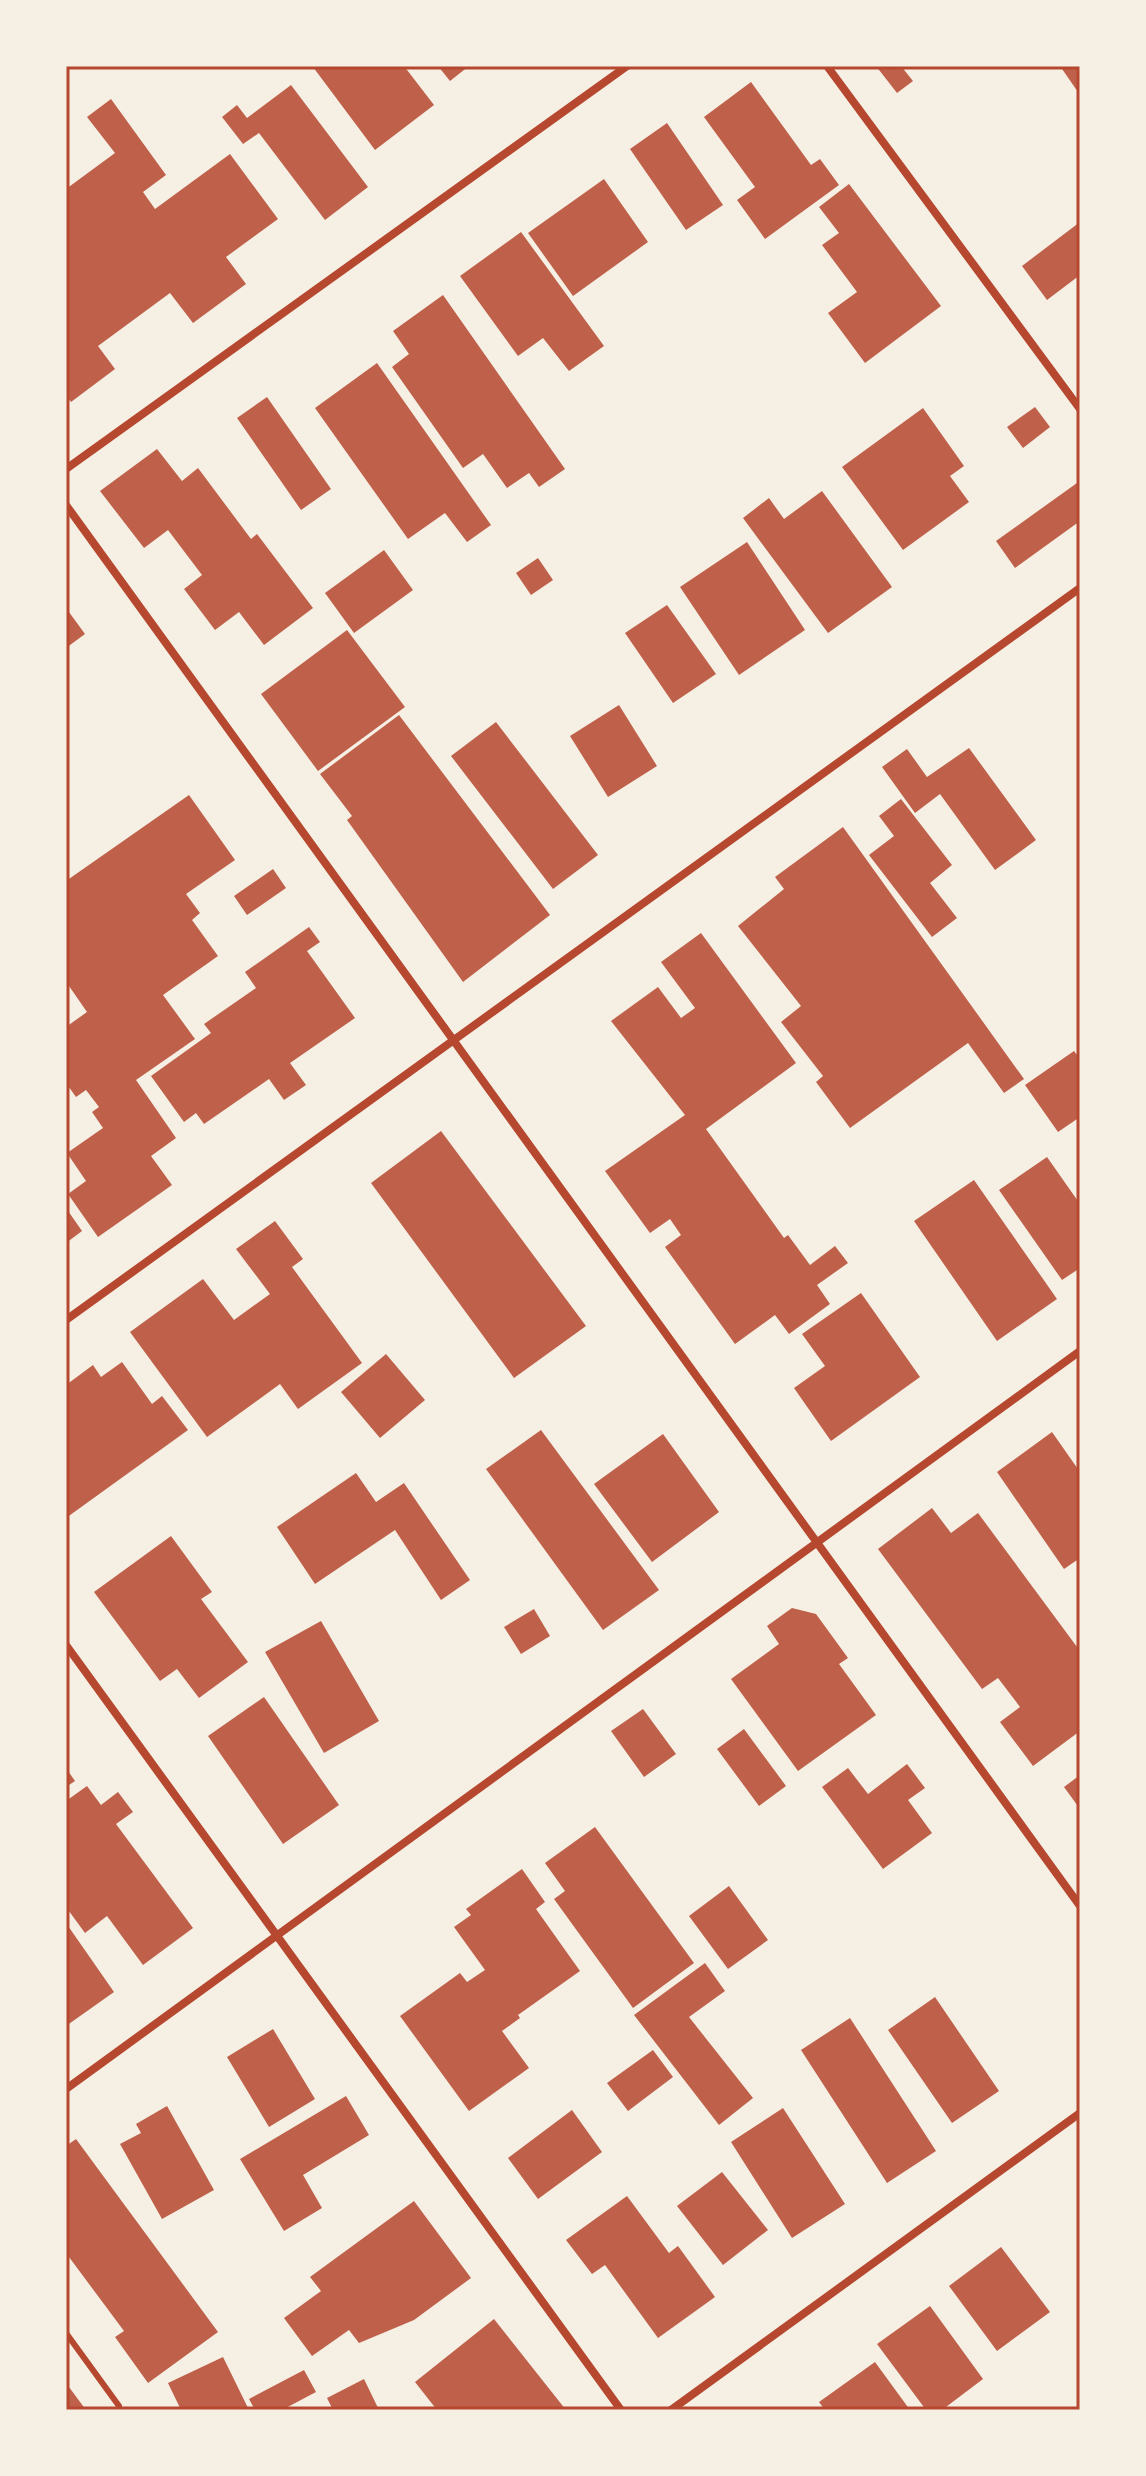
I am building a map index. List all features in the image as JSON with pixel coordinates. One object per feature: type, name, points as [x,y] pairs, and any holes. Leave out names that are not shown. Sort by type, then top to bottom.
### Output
[{"type":"street","points":[[66,469],[627,66]]},
{"type":"street","points":[[827,66],[1080,409]]},
{"type":"street","points":[[66,505],[1080,1906]]},
{"type":"street","points":[[66,1320],[1080,588]]},
{"type":"street","points":[[66,2089],[1080,1351]]},
{"type":"street","points":[[66,1645],[621,2410]]},
{"type":"street","points":[[671,2410],[1080,2113]]},
{"type":"lane","points":[[66,2333],[119,2406]]},
{"type":"building","points":[[315,66],[404,66],[434,105],[375,150]]},
{"type":"building","points":[[438,66],[469,66],[450,81]]},
{"type":"building","points":[[876,66],[901,66],[913,81],[897,93]]},
{"type":"building","points":[[1060,66],[1080,66],[1080,95]]},
{"type":"building","points":[[751,82],[811,165],[820,159],[839,185],[765,239],[737,200],[755,187],[704,117]]},
{"type":"building","points":[[291,85],[368,187],[325,220],[259,133],[243,144],[222,117],[237,105],[247,118]]},
{"type":"building","points":[[111,99],[166,175],[143,192],[155,209],[230,154],[278,219],[226,257],[246,284],[193,323],[170,293],[98,346],[115,369],[71,402],[66,395],[66,189],[115,153],[87,117]]},
{"type":"building","points":[[667,123],[723,205],[686,230],[630,149]]},
{"type":"building","points":[[604,179],[648,242],[573,296],[528,233]]},
{"type":"building","points":[[849,184],[941,306],[865,363],[828,313],[857,292],[822,245],[839,233],[819,207]]},
{"type":"building","points":[[1080,222],[1080,275],[1047,300],[1022,266]]},
{"type":"building","points":[[521,232],[604,346],[569,371],[543,338],[518,356],[460,276]]},
{"type":"building","points":[[443,295],[565,469],[539,487],[529,473],[507,488],[483,454],[463,468],[392,367],[409,354],[393,331]]},
{"type":"building","points":[[377,363],[491,525],[467,542],[445,513],[408,539],[315,408]]},
{"type":"building","points":[[267,397],[331,489],[301,510],[237,418]]},
{"type":"building","points":[[1035,407],[1050,427],[1023,448],[1007,427]]},
{"type":"building","points":[[923,408],[964,466],[950,476],[969,502],[903,550],[842,467]]},
{"type":"building","points":[[157,449],[182,481],[198,468],[251,539],[257,534],[313,608],[264,645],[239,612],[215,630],[184,589],[202,575],[168,530],[144,548],[100,491]]},
{"type":"building","points":[[1077,483],[1080,487],[1080,521],[1015,568],[996,541]]},
{"type":"building","points":[[822,491],[892,587],[828,633],[743,518],[769,498],[784,519]]},
{"type":"building","points":[[747,542],[805,630],[739,675],[680,587]]},
{"type":"building","points":[[384,550],[413,590],[354,633],[325,593]]},
{"type":"building","points":[[538,558],[553,580],[531,595],[516,573]]},
{"type":"building","points":[[667,605],[716,674],[673,703],[625,633]]},
{"type":"building","points":[[66,608],[85,634],[66,648]]},
{"type":"building","points":[[347,630],[405,707],[318,771],[261,694]]},
{"type":"building","points":[[619,705],[657,766],[608,797],[570,736]]},
{"type":"building","points":[[399,715],[550,915],[463,982],[347,820],[352,816],[320,774]]},
{"type":"building","points":[[496,722],[598,855],[553,889],[451,756]]},
{"type":"building","points":[[969,748],[1036,840],[995,870],[940,794],[915,813],[882,767],[907,749],[927,777]]},
{"type":"building","points":[[189,795],[235,860],[186,894],[200,913],[192,920],[218,956],[163,995],[195,1039],[136,1080],[176,1138],[151,1156],[172,1185],[98,1237],[68,1194],[86,1181],[67,1153],[103,1128],[92,1112],[99,1107],[86,1090],[76,1097],[66,1083],[66,1027],[87,1012],[69,986],[66,988],[66,881]]},
{"type":"building","points":[[901,799],[952,865],[930,883],[957,918],[932,937],[869,855],[894,836],[879,816]]},
{"type":"building","points":[[843,827],[1024,1079],[1004,1093],[968,1043],[850,1128],[816,1082],[823,1076],[781,1022],[801,1006],[738,926],[784,889],[775,877]]},
{"type":"building","points":[[273,869],[286,888],[247,915],[234,896]]},
{"type":"building","points":[[309,927],[320,942],[307,951],[355,1018],[290,1063],[306,1085],[284,1100],[269,1079],[204,1124],[196,1113],[184,1122],[151,1076],[211,1033],[204,1024],[256,988],[245,972]]},
{"type":"building","points":[[701,933],[796,1063],[706,1129],[784,1238],[788,1235],[810,1265],[835,1246],[848,1263],[817,1285],[830,1304],[789,1334],[775,1315],[735,1344],[665,1247],[681,1235],[670,1219],[650,1233],[605,1171],[685,1115],[611,1021],[658,987],[681,1018],[695,1008],[661,962]]},
{"type":"building","points":[[1074,1051],[1080,1059],[1080,1117],[1058,1132],[1025,1085]]},
{"type":"building","points":[[441,1131],[586,1326],[514,1378],[371,1183]]},
{"type":"building","points":[[1047,1157],[1080,1204],[1080,1268],[1062,1280],[999,1190]]},
{"type":"building","points":[[974,1180],[1057,1299],[997,1341],[914,1221]]},
{"type":"building","points":[[66,1208],[82,1231],[66,1243]]},
{"type":"building","points":[[275,1221],[303,1259],[292,1267],[362,1363],[298,1409],[280,1384],[207,1437],[130,1332],[203,1279],[234,1320],[270,1294],[236,1249]]},
{"type":"building","points":[[861,1293],[920,1377],[831,1441],[794,1388],[825,1366],[802,1334]]},
{"type":"building","points":[[386,1354],[425,1400],[380,1438],[341,1392]]},
{"type":"building","points":[[122,1362],[152,1404],[162,1396],[188,1430],[66,1518],[66,1385],[93,1365],[101,1377]]},
{"type":"building","points":[[541,1430],[659,1590],[603,1630],[486,1469]]},
{"type":"building","points":[[1052,1432],[1080,1472],[1080,1558],[1064,1569],[997,1472]]},
{"type":"building","points":[[663,1434],[719,1512],[652,1562],[594,1484]]},
{"type":"building","points":[[356,1473],[376,1502],[404,1483],[470,1580],[441,1600],[395,1530],[315,1584],[277,1527]]},
{"type":"building","points":[[932,1508],[951,1533],[978,1513],[1080,1651],[1080,1731],[1033,1766],[1000,1722],[1020,1707],[998,1678],[982,1689],[878,1549]]},
{"type":"building","points":[[171,1536],[212,1592],[201,1599],[248,1662],[199,1698],[177,1669],[160,1681],[94,1592]]},
{"type":"building","points":[[792,1608],[816,1614],[848,1658],[839,1664],[876,1715],[798,1771],[731,1679],[779,1644],[767,1626]]},
{"type":"building","points":[[534,1609],[550,1636],[521,1654],[504,1627]]},
{"type":"building","points":[[321,1621],[379,1721],[324,1753],[265,1652]]},
{"type":"building","points":[[264,1697],[339,1805],[283,1844],[208,1736]]},
{"type":"building","points":[[643,1709],[676,1754],[644,1777],[611,1731]]},
{"type":"building","points":[[744,1729],[786,1786],[759,1806],[717,1749]]},
{"type":"building","points":[[907,1764],[925,1788],[908,1800],[932,1833],[883,1869],[822,1787],[848,1768],[868,1794]]},
{"type":"building","points":[[66,1768],[75,1781],[66,1787]]},
{"type":"building","points":[[1080,1775],[1080,1809],[1064,1787]]},
{"type":"building","points":[[87,1786],[101,1805],[118,1792],[133,1812],[116,1824],[193,1928],[143,1965],[107,1916],[85,1933],[66,1907],[66,1801]]},
{"type":"building","points":[[595,1827],[694,1963],[633,2008],[554,1899],[565,1891],[545,1863]]},
{"type":"building","points":[[522,1869],[545,1902],[536,1909],[580,1971],[518,2015],[520,2018],[502,2031],[529,2068],[469,2111],[400,2016],[460,1973],[467,1982],[485,1970],[454,1927],[471,1915],[466,1909]]},
{"type":"building","points":[[729,1886],[768,1940],[728,1969],[689,1916]]},
{"type":"building","points":[[66,1923],[114,1992],[66,2026]]},
{"type":"building","points":[[705,1963],[725,1991],[689,2017],[753,2098],[719,2125],[634,2015]]},
{"type":"building","points":[[935,1997],[999,2091],[952,2123],[888,2030]]},
{"type":"building","points":[[850,2018],[936,2151],[887,2183],[801,2050]]},
{"type":"building","points":[[273,2029],[315,2099],[269,2127],[227,2057]]},
{"type":"building","points":[[653,2050],[673,2077],[628,2111],[607,2083]]},
{"type":"building","points":[[346,2096],[369,2135],[303,2175],[322,2208],[284,2231],[240,2159]]},
{"type":"building","points":[[167,2106],[214,2190],[162,2219],[120,2144],[141,2133],[136,2124]]},
{"type":"building","points":[[783,2108],[845,2204],[792,2238],[731,2142]]},
{"type":"building","points":[[572,2110],[602,2152],[538,2199],[508,2158]]},
{"type":"building","points":[[76,2139],[218,2332],[148,2383],[115,2337],[124,2331],[66,2253],[66,2146]]},
{"type":"building","points":[[722,2172],[768,2230],[723,2265],[677,2206]]},
{"type":"building","points":[[627,2196],[669,2253],[678,2246],[715,2297],[658,2338],[605,2265],[592,2274],[566,2240]]},
{"type":"building","points":[[414,2201],[471,2278],[414,2320],[359,2343],[349,2330],[312,2356],[284,2318],[321,2291],[310,2277]]},
{"type":"building","points":[[1001,2247],[1050,2312],[997,2351],[949,2286]]},
{"type":"building","points":[[930,2306],[983,2379],[942,2410],[926,2410],[877,2344]]},
{"type":"building","points":[[494,2319],[566,2410],[437,2410],[415,2382]]},
{"type":"building","points":[[223,2357],[249,2410],[181,2410],[168,2383]]},
{"type":"building","points":[[875,2362],[910,2410],[825,2410],[819,2402]]},
{"type":"building","points":[[304,2370],[316,2392],[282,2410],[255,2410],[249,2399]]},
{"type":"building","points":[[364,2379],[379,2410],[333,2410],[327,2398]]},
{"type":"building","points":[[66,2383],[86,2410],[66,2410]]}]
